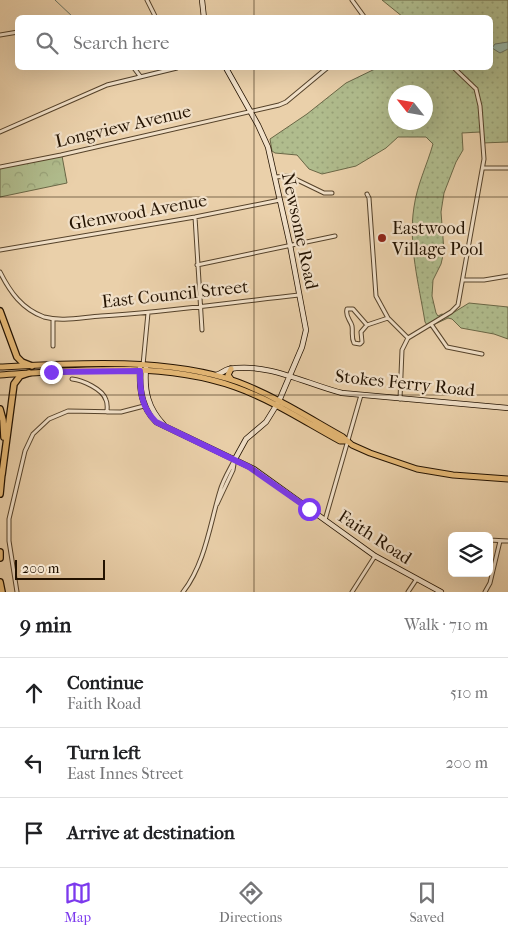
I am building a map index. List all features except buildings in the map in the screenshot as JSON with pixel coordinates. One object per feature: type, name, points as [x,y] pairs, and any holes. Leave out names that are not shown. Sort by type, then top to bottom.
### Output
[{"type":"highway","points":[[0,310],[17,357],[32,366]]},
{"type":"highway","points":[[0,494],[14,384],[20,376],[29,373]]},
{"type":"highway","points":[[0,409],[4,431],[2,475]]},
{"type":"highway","points":[[0,552],[0,558]]},
{"type":"highway","points":[[0,582],[2,592]]},
{"type":"main road","points":[[0,367],[143,369],[218,382],[278,404]]},
{"type":"main road","points":[[0,375],[180,368],[233,381],[278,404],[340,441],[347,441],[370,453],[417,469],[453,475],[508,479]]},
{"type":"main road","points":[[231,369],[228,375],[233,381]]},
{"type":"street","points":[[147,0],[154,15]]},
{"type":"street","points":[[202,0],[204,15]]},
{"type":"street","points":[[352,0],[363,15]]},
{"type":"street","points":[[0,35],[15,32]]},
{"type":"street","points":[[136,70],[140,76]]},
{"type":"street","points":[[0,132],[107,85],[168,70]]},
{"type":"street","name":"Newsome Road","points":[[227,70],[266,142],[290,244],[306,324],[306,336],[278,404],[263,424],[246,439],[235,459]]},
{"type":"street","name":"Longview Avenue","points":[[0,167],[251,112],[286,102],[325,70]]},
{"type":"street","points":[[400,399],[402,350],[408,338],[451,312],[458,305],[463,280],[484,146],[478,96],[473,84],[456,70]]},
{"type":"street","points":[[482,168],[508,168]]},
{"type":"street","points":[[275,176],[289,176],[324,194],[332,193]]},
{"type":"street","points":[[367,195],[376,296],[388,318],[408,338]]},
{"type":"street","name":"Glenwood Avenue","points":[[0,250],[280,200]]},
{"type":"street","points":[[195,216],[202,330]]},
{"type":"street","points":[[197,265],[334,236]]},
{"type":"street","points":[[0,272],[8,288],[20,302],[34,312],[54,319],[53,346]]},
{"type":"street","points":[[463,280],[484,280],[508,276]]},
{"type":"street","name":"East Council Street","points":[[54,319],[148,313],[300,294]]},
{"type":"street","points":[[367,325],[353,308],[347,309],[346,315],[352,325],[352,341],[354,343],[360,344],[362,342],[361,332],[367,325],[388,318]]},
{"type":"street","name":"Faith Road","points":[[148,313],[140,392],[144,406],[155,421],[235,459],[261,474],[375,556],[441,592]]},
{"type":"street","points":[[431,324],[447,347],[482,354]]},
{"type":"street","name":"Stokes Ferry Road","points":[[214,375],[227,369],[257,368],[322,388],[361,396],[508,408]]},
{"type":"street","name":"Faith Road","points":[[143,369],[149,404],[166,426]]},
{"type":"street","points":[[72,379],[78,380],[102,393],[107,401],[107,412]]},
{"type":"street","points":[[325,521],[361,396]]},
{"type":"street","points":[[17,592],[9,541],[9,519],[12,500],[28,442],[41,425],[62,413],[76,410],[126,412],[144,406]]},
{"type":"street","points":[[183,592],[191,581],[199,563],[216,506],[233,470],[235,459]]},
{"type":"street","points":[[493,540],[508,541]]},
{"type":"street","points":[[485,592],[490,583],[500,541]]},
{"type":"street","points":[[352,592],[375,556]]},
{"type":"street","points":[[408,592],[416,580]]},
{"type":"green space","points":[[382,0],[508,0],[508,142],[482,143],[480,132],[462,133],[463,150],[456,162],[444,193],[441,212],[444,251],[441,264],[433,280],[432,296],[438,316],[442,314],[448,316],[469,303],[508,307],[508,339],[494,334],[461,328],[452,319],[448,318],[435,324],[433,321],[427,325],[425,322],[412,235],[415,199],[433,144],[426,137],[398,137],[386,148],[356,166],[322,174],[309,169],[297,155],[275,153],[272,151],[270,139],[307,114],[346,83],[373,70],[493,70],[493,15],[401,15]]},
{"type":"green space","points":[[62,156],[67,183],[0,197],[0,168]]},
{"type":"shaded area","points":[[508,42],[508,49],[500,53],[493,49],[495,44]]},
{"type":"waterway","points":[[55,0],[71,15]]},
{"type":"place","name":"Eastwood Village Pool","points":[[382,238]]},
{"type":"route","points":[[51,372],[140,371],[142,401],[156,422],[230,456],[261,474],[309,509]]}]
